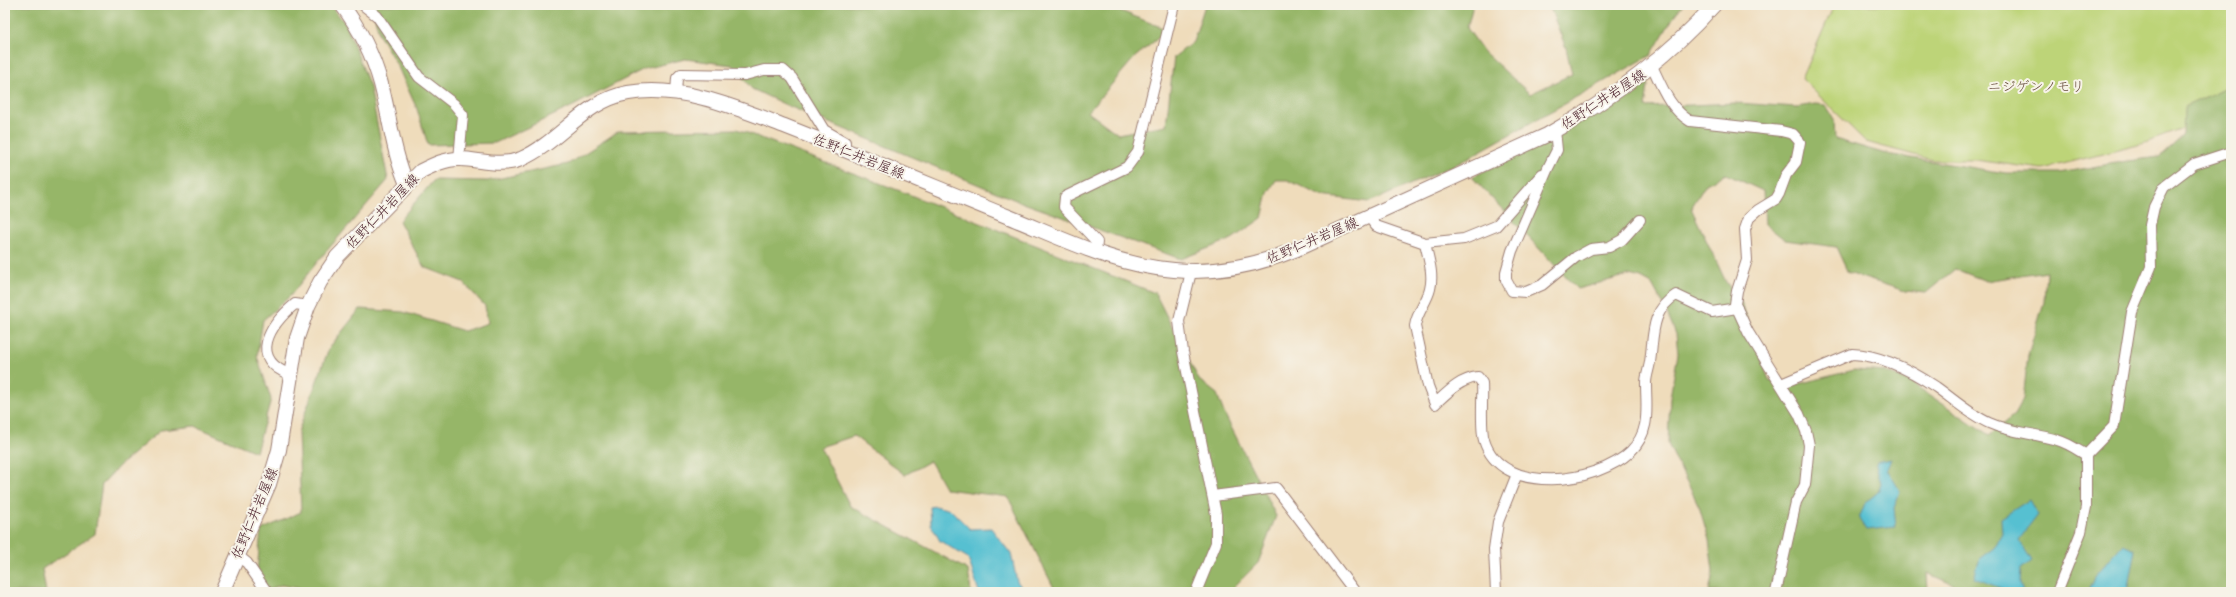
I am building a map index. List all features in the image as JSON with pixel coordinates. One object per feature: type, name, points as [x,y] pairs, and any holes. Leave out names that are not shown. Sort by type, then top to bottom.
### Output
[{"type":"main road","points":[[342,5],[361,35],[374,63],[398,162],[407,184]]},
{"type":"main road","name":"佐野仁井岩屋線","points":[[222,592],[236,555],[269,484],[277,457],[297,338],[308,306],[320,282],[337,257],[407,184],[421,171],[433,165],[459,159],[490,163],[505,163],[520,159],[547,143],[576,118],[611,98],[627,93],[646,91],[676,93],[746,112],[845,150],[1096,251],[1136,264],[1192,272],[1228,269],[1265,261],[1297,249],[1511,152],[1555,130],[1592,108],[1652,66],[1714,5]]},
{"type":"street","points":[[363,5],[377,16],[419,77],[454,104],[463,115],[459,159]]},
{"type":"street","points":[[1096,251],[1097,242],[1064,207],[1064,197],[1127,167],[1138,152],[1174,5]]},
{"type":"street","points":[[1652,66],[1671,105],[1680,115],[1690,122],[1781,131],[1793,134],[1800,142],[1796,162],[1786,175],[1776,199],[1758,210],[1749,218],[1745,229],[1746,260],[1737,291],[1735,304],[1748,332],[1799,414],[1806,431],[1808,445],[1804,485],[1796,502],[1776,592]]},
{"type":"street","points":[[676,93],[677,78],[681,74],[745,75],[764,70],[783,70],[792,78],[824,130],[845,142],[845,150]]},
{"type":"street","points":[[1555,130],[1557,150],[1512,251],[1506,272],[1506,280],[1512,291],[1526,292],[1542,285],[1576,257],[1591,249],[1609,247],[1622,240],[1640,220]]},
{"type":"street","points":[[2057,592],[2081,532],[2086,507],[2086,455],[2114,426],[2132,312],[2151,268],[2150,225],[2154,207],[2164,187],[2194,164],[2231,152]]},
{"type":"street","points":[[1368,216],[1376,226],[1425,243],[1464,239],[1496,226],[1548,168]]},
{"type":"street","points":[[1425,243],[1431,272],[1431,288],[1417,316],[1415,326],[1428,386],[1435,404],[1456,385],[1470,378],[1478,377],[1482,383],[1483,440],[1490,452],[1503,467],[1517,474],[1540,479],[1567,478],[1601,469],[1620,460],[1631,451],[1645,429],[1648,410],[1646,382],[1650,361],[1652,329],[1668,300],[1676,295],[1712,312],[1737,308]]},
{"type":"street","points":[[1192,272],[1179,321],[1183,352],[1213,496],[1217,538],[1196,592]]},
{"type":"street","points":[[291,375],[278,370],[270,364],[267,354],[267,341],[270,330],[284,312],[295,304],[308,306]]},
{"type":"street","points":[[1781,384],[1852,354],[1860,354],[1898,366],[1919,377],[1988,423],[2008,430],[2055,439],[2086,455]]},
{"type":"street","points":[[1496,592],[1494,549],[1498,522],[1517,474]]},
{"type":"street","points":[[1213,496],[1276,488],[1354,592]]},
{"type":"street","points":[[236,555],[247,563],[267,592]]},
{"type":"green space","points":[[5,5],[330,5],[346,24],[370,87],[388,180],[290,296],[263,320],[257,356],[271,399],[256,452],[195,426],[161,430],[120,465],[102,484],[95,534],[42,569],[46,592],[5,592]]},
{"type":"green space","points":[[372,5],[1106,5],[1168,30],[1135,57],[1088,112],[1118,134],[1166,125],[1174,57],[1193,42],[1205,5],[1473,5],[1467,28],[1484,52],[1530,94],[1572,74],[1566,48],[1549,5],[1683,5],[1676,13],[1651,55],[1459,163],[1369,202],[1321,196],[1288,180],[1276,180],[1268,193],[1262,218],[1232,239],[1181,259],[1018,201],[786,105],[752,89],[732,65],[685,59],[644,69],[573,106],[495,143],[428,145],[417,109],[398,67],[379,34]]},
{"type":"green space","name":"ニジゲンノモリ","points":[[1834,5],[2231,5],[2231,111],[2142,144],[2043,169],[1975,160],[1933,160],[1866,142],[1802,79]]},
{"type":"green space","points":[[1649,79],[1645,107],[1736,103],[1797,107],[1815,104],[1825,105],[1834,119],[1835,139],[1886,154],[2006,173],[2059,173],[2159,157],[2183,135],[2184,107],[2231,85],[2231,592],[1970,592],[1927,573],[1928,592],[1709,592],[1713,572],[1709,540],[1699,506],[1668,444],[1670,397],[1678,354],[1676,334],[1665,308],[1652,284],[1641,278],[1629,275],[1577,289],[1472,177],[1563,133]],"holes":[[[1726,174],[1763,191],[1765,224],[1785,240],[1836,247],[1848,273],[1905,291],[1926,293],[1955,269],[1986,281],[2046,271],[2044,302],[2028,355],[2023,399],[2014,415],[1989,435],[1910,382],[1886,372],[1854,370],[1798,384],[1769,380],[1742,304],[1726,282],[1691,208],[1706,184]]]},
{"type":"green space","points":[[737,129],[903,192],[1155,293],[1199,380],[1217,394],[1224,413],[1276,516],[1258,563],[1235,586],[1233,592],[1056,592],[1008,497],[946,489],[930,461],[905,475],[854,436],[820,447],[850,506],[968,570],[971,592],[414,592],[414,587],[378,592],[320,592],[281,585],[263,592],[255,592],[261,530],[301,512],[298,432],[329,348],[360,309],[403,312],[464,331],[488,323],[485,306],[463,282],[424,267],[399,221],[434,180],[487,181],[568,164],[619,131]]},
{"type":"water","points":[[1891,459],[1887,469],[1900,491],[1894,508],[1896,527],[1866,530],[1859,519],[1865,503],[1878,492],[1881,483],[1875,462]]},
{"type":"water","points":[[2029,500],[2038,515],[2019,540],[2032,561],[2021,569],[2020,583],[2023,591],[2011,592],[1974,578],[1980,558],[1994,548],[2002,534],[2001,518]]},
{"type":"water","points":[[935,506],[951,510],[970,529],[991,528],[1011,554],[1017,581],[1025,592],[979,592],[968,558],[940,541],[931,525],[930,507]]},
{"type":"water","points":[[2123,544],[2135,549],[2127,592],[2087,592],[2094,577]]}]
